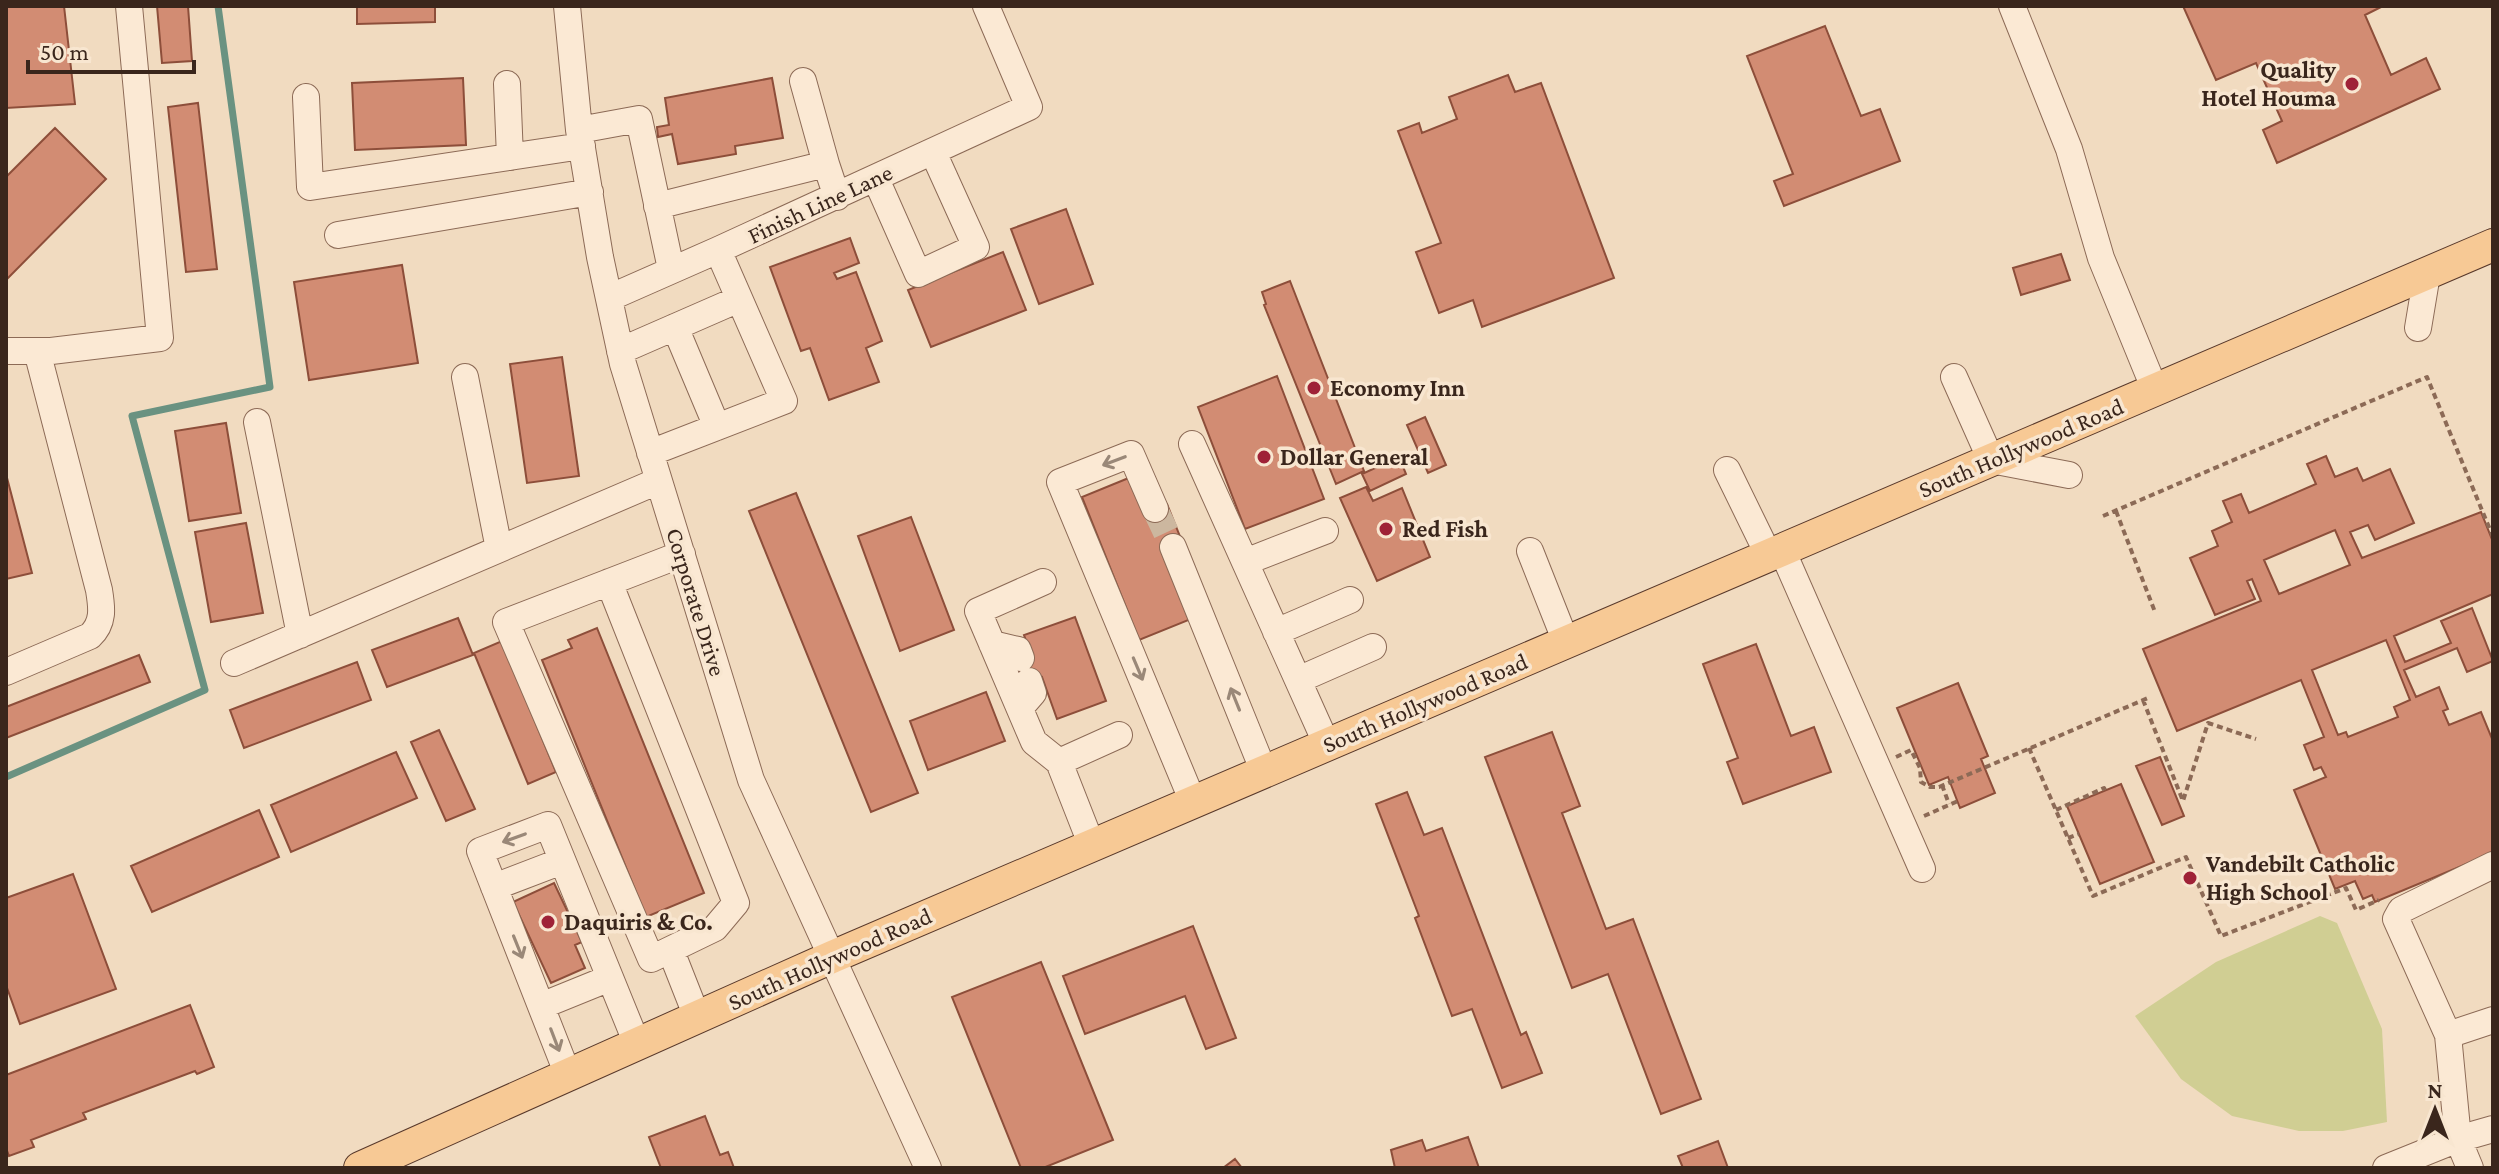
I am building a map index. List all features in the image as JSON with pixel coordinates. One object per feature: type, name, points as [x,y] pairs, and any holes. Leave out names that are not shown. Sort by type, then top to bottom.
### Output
[{"type":"main road","name":"South Hollywood Road","points":[[360,1168],[832,957],[2493,245]]},
{"type":"street","points":[[6,351],[37,351],[160,338],[129,6]]},
{"type":"street","name":"Corporate Drive","points":[[567,6],[580,138],[609,298],[620,351],[658,481],[751,780],[928,1168]]},
{"type":"street","name":"Finish Line Lane","points":[[609,298],[837,197],[1029,107],[986,6]]},
{"type":"street","points":[[2012,6],[2069,149],[2101,258],[2155,390]]},
{"type":"street","points":[[803,81],[837,197]]},
{"type":"street","points":[[507,84],[510,157]]},
{"type":"street","points":[[306,97],[310,187],[510,157],[639,119],[671,269]]},
{"type":"street","points":[[876,179],[918,274],[962,254],[976,247],[933,152]]},
{"type":"street","points":[[657,206],[826,164]]},
{"type":"street","points":[[338,235],[590,192]]},
{"type":"street","points":[[650,453],[784,401],[718,250]]},
{"type":"street","points":[[2418,328],[2427,274]]},
{"type":"street","points":[[620,351],[739,299]]},
{"type":"street","points":[[675,327],[717,427]]},
{"type":"street","points":[[6,672],[90,636],[101,618],[99,590],[37,351]]},
{"type":"street","points":[[465,377],[499,549]]},
{"type":"street","points":[[1954,377],[1991,460],[2069,475]]},
{"type":"street","points":[[257,422],[300,635]]},
{"type":"street","points":[[1192,444],[1327,745]]},
{"type":"street","points":[[1155,509],[1131,454],[1060,482],[1193,802]]},
{"type":"street","points":[[1727,470],[1775,553],[1877,766],[1922,869]]},
{"type":"street","points":[[234,663],[658,481]]},
{"type":"street","points":[[1245,562],[1325,531]]},
{"type":"street","points":[[1173,547],[1264,772]]},
{"type":"street","points":[[1530,551],[1566,642]]},
{"type":"street","points":[[609,582],[736,903],[715,928],[651,959],[506,622],[609,582],[682,554]]},
{"type":"street","points":[[1043,582],[978,611],[1034,742],[1059,762],[1092,846]]},
{"type":"street","points":[[1276,632],[1350,600]]},
{"type":"street","points":[[992,644],[1018,650],[1033,693],[1020,708]]},
{"type":"street","points":[[1298,680],[1373,647]]},
{"type":"street","points":[[1059,762],[1119,735]]},
{"type":"street","points":[[568,1075],[480,851],[548,825],[637,1044]]},
{"type":"street","points":[[494,887],[562,861]]},
{"type":"street","points":[[2470,1168],[2458,1139],[2448,1035],[2396,919],[2401,910],[2493,865]]},
{"type":"street","points":[[671,951],[697,1017]]},
{"type":"street","points":[[541,1006],[610,978]]},
{"type":"street","points":[[2448,1035],[2493,1020]]},
{"type":"street","points":[[2386,1168],[2458,1139],[2493,1129]]},
{"type":"path","points":[[2103,516],[2427,377],[2493,537]]},
{"type":"path","points":[[2116,511],[2155,612]]},
{"type":"path","points":[[1877,766],[1911,750],[1920,768],[1921,782],[1930,787],[1942,785],[2146,699],[2183,801],[2208,723],[2256,739]]},
{"type":"path","points":[[2029,748],[2093,896],[2186,857],[2221,936],[2346,888],[2356,910],[2382,899]]},
{"type":"path","points":[[1942,785],[1949,804]]},
{"type":"path","points":[[2056,810],[2105,790]]},
{"type":"path","points":[[1904,825],[1958,801]]},
{"type":"path","points":[[2068,838],[2079,834]]},
{"type":"shaded area","points":[[2320,916],[2337,923],[2382,1029],[2387,1122],[2343,1131],[2299,1131],[2232,1116],[2181,1079],[2135,1016],[2216,962]]},
{"type":"building","points":[[6,6],[64,6],[75,104],[6,108]]},
{"type":"building","points":[[157,6],[188,6],[192,61],[162,63]]},
{"type":"building","points":[[357,6],[435,6],[435,22],[357,24]]},
{"type":"building","name":"Quality Hotel Houma","points":[[2183,6],[2383,6],[2365,15],[2391,75],[2426,58],[2440,89],[2277,163],[2263,130],[2282,121],[2256,63],[2216,80]]},
{"type":"building","points":[[1825,26],[1861,116],[1880,109],[1900,161],[1784,206],[1774,181],[1793,174],[1747,56]]},
{"type":"building","points":[[1508,75],[1515,92],[1541,83],[1614,278],[1482,327],[1473,300],[1439,313],[1416,252],[1441,243],[1398,131],[1419,123],[1422,133],[1457,119],[1449,97]]},
{"type":"building","points":[[463,78],[466,145],[355,150],[352,83]]},
{"type":"building","points":[[772,78],[783,138],[735,146],[736,154],[678,164],[672,134],[658,137],[657,127],[669,125],[665,98]]},
{"type":"building","points":[[198,103],[217,269],[186,272],[168,107]]},
{"type":"building","points":[[55,128],[106,179],[6,280],[6,177]]},
{"type":"building","points":[[1066,209],[1093,284],[1039,304],[1011,229]]},
{"type":"building","points":[[850,238],[859,263],[834,273],[837,279],[856,272],[882,341],[866,348],[879,382],[829,400],[810,348],[801,351],[770,267]]},
{"type":"building","points":[[1003,252],[1026,310],[931,347],[908,290]]},
{"type":"building","points":[[2061,254],[2070,280],[2021,295],[2013,268]]},
{"type":"building","points":[[402,265],[418,363],[309,380],[294,282]]},
{"type":"building","name":"Economy Inn","points":[[1290,281],[1364,471],[1336,484],[1264,305],[1262,292]]},
{"type":"building","points":[[562,357],[579,476],[527,483],[510,364]]},
{"type":"building","points":[[1277,376],[1324,499],[1245,529],[1198,407]]},
{"type":"building","points":[[1425,417],[1446,465],[1428,473],[1407,425]]},
{"type":"building","points":[[226,423],[241,513],[189,521],[175,431]]},
{"type":"building","points":[[2326,456],[2335,477],[2357,468],[2363,481],[2390,469],[2414,523],[2375,540],[2368,525],[2350,532],[2362,558],[2481,512],[2493,542],[2493,594],[2394,636],[2405,662],[2451,643],[2441,621],[2472,608],[2493,661],[2467,672],[2457,648],[2404,670],[2416,697],[2439,687],[2448,709],[2443,711],[2449,725],[2481,712],[2493,741],[2493,853],[2375,902],[2372,895],[2363,899],[2355,881],[2335,889],[2294,790],[2326,777],[2321,767],[2314,770],[2304,745],[2324,737],[2301,680],[2177,731],[2143,649],[2261,601],[2252,579],[2247,581],[2255,599],[2215,615],[2190,558],[2218,546],[2212,531],[2232,522],[2223,501],[2241,494],[2249,513],[2316,484],[2307,464]],"holes":[[[2335,530],[2350,565],[2279,594],[2264,560]],[[2386,640],[2410,700],[2394,707],[2398,717],[2348,737],[2346,732],[2338,735],[2312,670]]]},
{"type":"building","points":[[1399,457],[1406,474],[1370,491],[1362,474]]},
{"type":"building","points":[[6,474],[32,573],[6,579]]},
{"type":"building","points":[[1136,475],[1167,504],[1183,544],[1196,617],[1139,640],[1082,497]]},
{"type":"building","name":"Red Fish","points":[[1366,487],[1373,501],[1402,488],[1430,557],[1377,581],[1340,498]]},
{"type":"building","points":[[796,493],[918,793],[871,812],[749,511]]},
{"type":"building","points":[[911,517],[954,630],[900,651],[858,536]]},
{"type":"building","points":[[246,523],[263,613],[211,622],[195,532]]},
{"type":"building","points":[[1075,617],[1106,701],[1057,719],[1042,677],[1019,685],[1011,662],[1031,655],[1024,635]]},
{"type":"building","points":[[458,618],[473,655],[387,687],[372,650]]},
{"type":"building","points":[[597,628],[704,893],[646,917],[542,660],[572,648],[568,640]]},
{"type":"building","points":[[502,641],[556,772],[528,784],[474,653]]},
{"type":"building","points":[[1756,644],[1791,736],[1814,727],[1831,772],[1743,804],[1727,762],[1738,758],[1703,664]]},
{"type":"building","points":[[139,655],[150,682],[6,738],[6,707]]},
{"type":"building","points":[[357,662],[371,700],[244,748],[230,710]]},
{"type":"building","points":[[1958,683],[1988,756],[1981,759],[1995,793],[1960,808],[1948,777],[1929,785],[1897,708]]},
{"type":"building","points":[[986,692],[1005,741],[928,770],[910,721]]},
{"type":"building","points":[[439,730],[475,809],[446,821],[411,742]]},
{"type":"building","points":[[1552,732],[1580,806],[1562,813],[1606,929],[1633,919],[1701,1099],[1661,1114],[1608,974],[1572,988],[1485,757]]},
{"type":"building","points":[[396,752],[417,798],[291,852],[271,805]]},
{"type":"building","points":[[2160,757],[2184,816],[2162,825],[2136,766]]},
{"type":"building","points":[[2121,784],[2154,862],[2100,884],[2067,806]]},
{"type":"building","points":[[1407,792],[1424,835],[1442,828],[1521,1035],[1526,1032],[1542,1073],[1502,1088],[1472,1009],[1452,1016],[1415,918],[1419,916],[1376,804]]},
{"type":"building","points":[[259,810],[279,857],[152,912],[131,866]]},
{"type":"building","points":[[73,874],[116,989],[20,1024],[6,985],[6,898]]},
{"type":"building","name":"Daquiris & Co.","points":[[554,883],[582,942],[575,945],[585,968],[551,983],[513,902]]},
{"type":"building","points":[[1193,926],[1236,1038],[1206,1049],[1185,996],[1085,1034],[1063,976]]},
{"type":"building","points":[[1041,962],[1113,1140],[1043,1168],[1021,1168],[952,997]]},
{"type":"building","points":[[190,1005],[214,1067],[197,1074],[195,1071],[83,1113],[86,1119],[31,1140],[34,1147],[9,1156],[6,1148],[6,1075]]},
{"type":"building","points":[[705,1116],[720,1155],[728,1152],[734,1168],[661,1168],[649,1137]]},
{"type":"building","points":[[1468,1137],[1479,1168],[1395,1168],[1391,1150],[1422,1140],[1426,1151]]},
{"type":"building","points":[[1718,1141],[1728,1168],[1683,1168],[1678,1156]]},
{"type":"building","points":[[1235,1159],[1242,1168],[1223,1168]]},
{"type":"waterway","points":[[6,777],[205,690],[132,416],[270,387],[218,6]]},
{"type":"tunnel","points":[[1155,509],[1173,547]]},
{"type":"place","name":"Quality Hotel Houma","points":[[2352,84]]},
{"type":"place","name":"Economy Inn","points":[[1314,388]]},
{"type":"place","name":"Dollar General","points":[[1264,457]]},
{"type":"place","name":"Red Fish","points":[[1386,529]]},
{"type":"place","name":"Vandebilt Catholic High School","points":[[2190,878]]},
{"type":"place","name":"Daquiris & Co.","points":[[548,922]]}]
